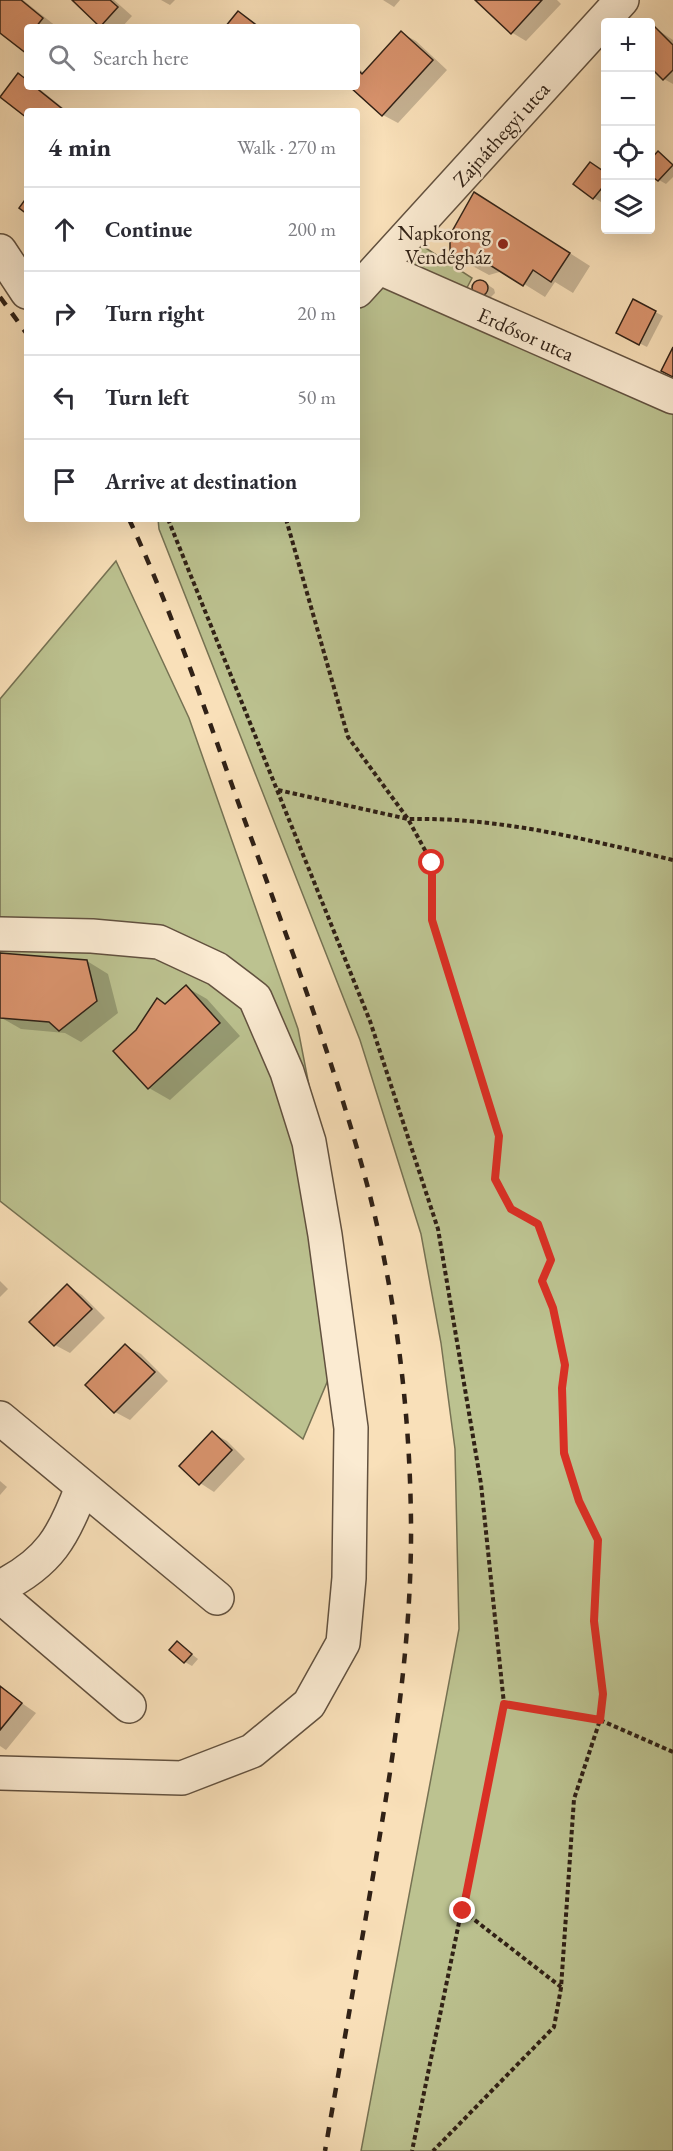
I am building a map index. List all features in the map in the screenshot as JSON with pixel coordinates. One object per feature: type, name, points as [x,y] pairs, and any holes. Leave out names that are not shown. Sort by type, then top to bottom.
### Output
[{"type":"street","name":"Zajnáthegyi utca","points":[[368,280],[622,0]]},
{"type":"street","points":[[0,251],[24,287]]},
{"type":"street","name":"Erdősor utca","points":[[368,280],[673,398]]},
{"type":"street","points":[[0,934],[92,936],[159,942],[217,969],[255,998],[287,1072],[309,1142],[325,1235],[351,1428],[349,1578],[343,1642],[309,1704],[252,1752],[182,1778],[0,1773]]},
{"type":"street","points":[[0,1418],[217,1598]]},
{"type":"street","points":[[0,1587],[36,1565],[62,1537],[82,1487]]},
{"type":"street","points":[[0,1596],[129,1707]]},
{"type":"path","points":[[169,522],[370,1021],[438,1229],[481,1484],[504,1704],[412,2151]]},
{"type":"path","points":[[286,522],[348,737],[408,819],[432,863],[432,920],[499,1136],[495,1179],[511,1209],[538,1224],[551,1260],[542,1281],[553,1308],[565,1365],[562,1388],[564,1453],[579,1501],[598,1540],[594,1621],[603,1694],[600,1720],[574,1799],[561,1988],[554,2027],[433,2151]]},
{"type":"path","points":[[277,790],[408,819],[454,818],[529,828],[673,860]]},
{"type":"path","points":[[504,1704],[600,1720],[673,1752]]},
{"type":"path","points":[[463,1911],[561,1988]]},
{"type":"green space","points":[[421,245],[472,278],[461,299],[407,274],[407,261]]},
{"type":"green space","points":[[380,268],[673,397],[673,2151],[361,2151],[459,1629],[455,1449],[441,1343],[421,1234],[360,1040],[159,529],[158,522],[360,522],[360,288]]},
{"type":"green space","points":[[116,561],[189,718],[298,1029],[330,1193],[336,1361],[303,1439],[0,1201],[0,699]]},
{"type":"building","points":[[0,0],[21,0],[43,18],[38,24],[24,24],[24,52],[0,33]]},
{"type":"building","points":[[72,0],[110,0],[118,7],[103,24],[97,24]]},
{"type":"building","points":[[475,0],[542,0],[511,34]]},
{"type":"building","points":[[238,11],[255,24],[227,24]]},
{"type":"building","points":[[655,27],[673,45],[673,70],[663,80],[655,72]]},
{"type":"building","points":[[401,31],[433,60],[382,116],[353,90],[360,90],[360,72],[362,74]]},
{"type":"building","points":[[18,73],[24,78],[24,90],[39,90],[61,108],[24,108],[24,116],[0,97]]},
{"type":"building","points":[[658,151],[673,165],[658,181],[655,179],[655,154]]},
{"type":"building","points":[[590,162],[601,170],[601,189],[593,199],[573,184]]},
{"type":"building","name":"Napkorong Vendégház","points":[[474,192],[570,253],[551,282],[533,270],[523,286],[482,260],[467,264],[450,252],[450,235]]},
{"type":"building","points":[[24,201],[24,212],[19,208]]},
{"type":"building","points":[[480,280],[486,282],[488,288],[486,294],[480,296],[474,294],[472,288],[474,282]]},
{"type":"building","points":[[633,299],[656,311],[639,345],[616,333]]},
{"type":"building","points":[[673,347],[673,377],[661,371]]},
{"type":"building","points":[[0,953],[87,960],[97,1001],[59,1031],[49,1022],[0,1018]]},
{"type":"building","points":[[186,985],[220,1023],[148,1089],[113,1051],[136,1030],[157,998],[165,1004]]},
{"type":"building","points":[[67,1284],[92,1309],[54,1346],[29,1322]]},
{"type":"building","points":[[125,1344],[155,1372],[114,1413],[85,1385]]},
{"type":"building","points":[[212,1431],[232,1450],[199,1485],[179,1466]]},
{"type":"building","points":[[177,1641],[192,1654],[184,1663],[169,1650]]},
{"type":"building","points":[[0,1686],[22,1703],[0,1730]]},
{"type":"railway","points":[[0,297],[24,330]]},
{"type":"railway","points":[[130,522],[194,680],[329,1057],[356,1144],[378,1229],[400,1354],[408,1439],[411,1523],[405,1656],[388,1788],[325,2151]]},
{"type":"place","name":"Napkorong Vendégház","points":[[503,244]]},
{"type":"route","points":[[432,863],[432,920],[499,1136],[495,1179],[511,1209],[538,1224],[551,1260],[542,1281],[553,1308],[565,1365],[562,1388],[564,1453],[579,1501],[598,1540],[594,1621],[603,1694],[600,1720],[504,1704],[463,1911]]}]
